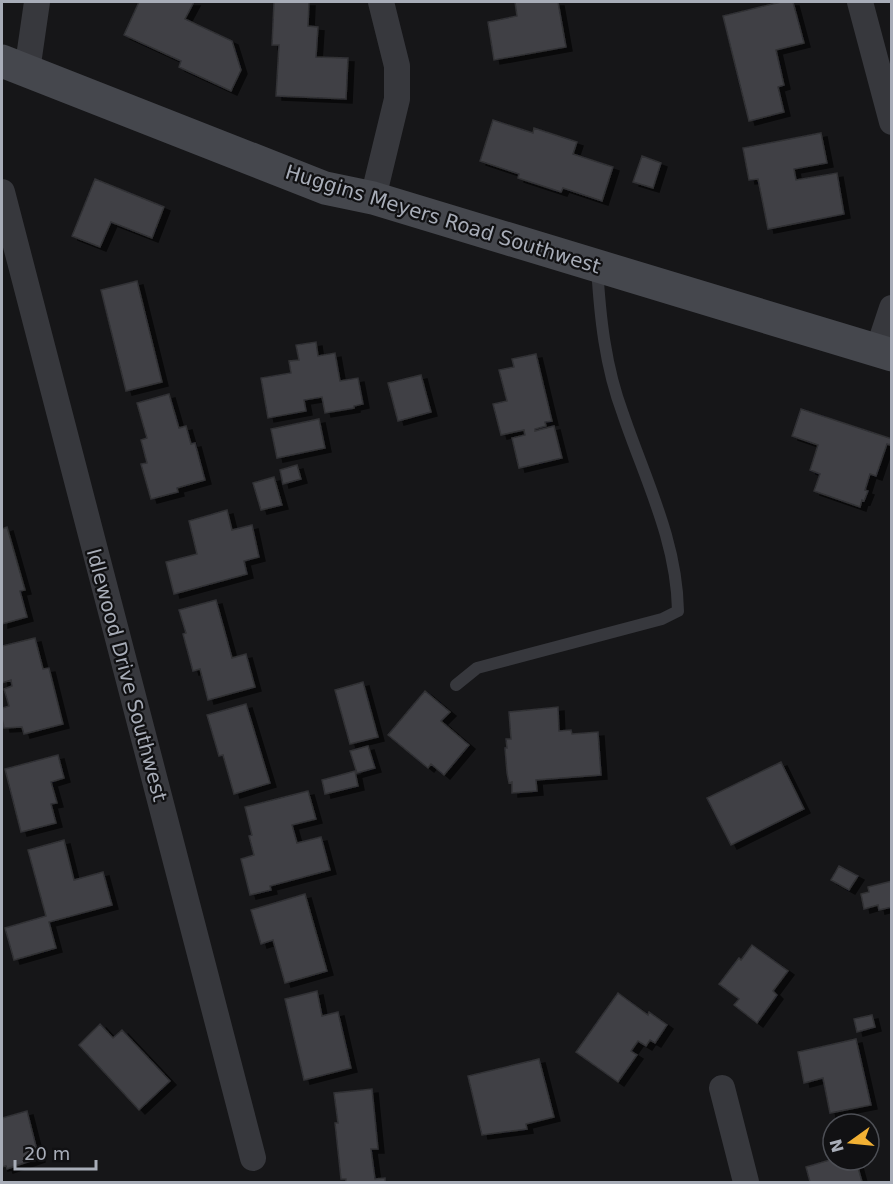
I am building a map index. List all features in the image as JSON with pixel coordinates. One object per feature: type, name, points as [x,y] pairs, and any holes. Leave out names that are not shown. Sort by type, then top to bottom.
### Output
[{"type":"street","points":[[19,64],[37,2]]},
{"type":"street","points":[[373,198],[397,99],[397,66],[381,2]]},
{"type":"street","points":[[860,2],[891,122]]},
{"type":"street","name":"Huggins Meyers Road Southwest","points":[[19,64],[326,188],[373,198],[885,353]]},
{"type":"street","name":"Idlewood Drive Southwest","points":[[2,192],[253,1158]]},
{"type":"street","points":[[885,353],[891,308]]},
{"type":"street","points":[[722,1088],[746,1182]]},
{"type":"lane","points":[[456,685],[477,668],[662,620],[678,610],[678,588],[669,542],[622,413],[609,369],[600,320],[597,265]]},
{"type":"building","points":[[139,2],[194,2],[185,19],[232,41],[241,70],[231,91],[179,67],[181,61],[124,35]]},
{"type":"building","points":[[274,2],[309,2],[308,26],[318,27],[316,57],[348,58],[346,99],[276,96],[279,45],[272,45]]},
{"type":"building","points":[[515,2],[558,2],[566,47],[494,60],[488,22],[517,16]]},
{"type":"building","points":[[781,2],[793,2],[804,43],[776,50],[784,85],[778,87],[784,112],[749,121],[723,16]]},
{"type":"building","points":[[493,120],[533,133],[534,128],[577,142],[573,154],[613,167],[602,201],[563,188],[561,192],[518,178],[519,174],[480,161]]},
{"type":"building","points":[[821,133],[827,163],[794,169],[796,180],[837,173],[844,214],[768,229],[758,179],[749,180],[743,148]]},
{"type":"building","points":[[642,156],[661,163],[653,188],[633,182]]},
{"type":"building","points":[[95,179],[164,207],[152,238],[111,222],[100,247],[72,236]]},
{"type":"building","points":[[137,281],[162,382],[126,391],[101,290]]},
{"type":"building","points":[[316,342],[318,356],[335,353],[340,381],[358,378],[363,404],[354,406],[354,408],[325,413],[322,397],[304,400],[306,411],[268,418],[261,378],[291,373],[289,361],[299,360],[296,345]]},
{"type":"building","points":[[536,354],[552,421],[545,422],[546,426],[535,429],[535,431],[554,426],[562,458],[519,468],[512,438],[525,435],[524,430],[501,435],[493,404],[507,401],[499,370],[514,367],[512,359]]},
{"type":"building","points":[[421,375],[431,412],[398,421],[388,383]]},
{"type":"building","points":[[169,394],[179,428],[186,426],[191,444],[195,443],[205,480],[177,488],[178,492],[151,499],[141,464],[147,463],[141,440],[147,438],[137,403]]},
{"type":"building","points":[[801,409],[892,439],[890,445],[887,444],[876,476],[870,474],[865,490],[868,491],[860,507],[814,491],[820,474],[810,470],[818,445],[792,436]]},
{"type":"building","points":[[319,419],[325,448],[277,458],[271,429]]},
{"type":"building","points":[[297,465],[301,479],[283,484],[280,470]]},
{"type":"building","points":[[274,477],[282,505],[261,510],[253,483]]},
{"type":"building","points":[[227,510],[232,530],[252,525],[259,557],[244,561],[247,574],[174,594],[166,562],[197,554],[189,521]]},
{"type":"building","points":[[7,527],[25,590],[20,591],[27,617],[2,624],[2,529]]},
{"type":"building","points":[[216,600],[232,658],[246,654],[255,687],[208,700],[200,669],[193,671],[179,610]]},
{"type":"building","points":[[35,638],[43,669],[49,668],[63,724],[24,734],[22,727],[4,728],[2,708],[9,706],[4,689],[12,686],[11,680],[2,683],[2,646]]},
{"type":"building","points":[[363,682],[378,737],[350,744],[335,690]]},
{"type":"building","points":[[425,691],[450,712],[441,721],[469,745],[444,775],[431,764],[428,768],[388,735]]},
{"type":"building","points":[[246,704],[270,783],[234,794],[223,755],[219,756],[207,715]]},
{"type":"building","points":[[558,707],[559,731],[571,730],[572,734],[598,732],[601,775],[536,780],[537,791],[512,793],[512,782],[509,783],[507,773],[505,748],[507,748],[506,739],[511,739],[509,712]]},
{"type":"building","points":[[368,746],[375,768],[357,773],[350,751]]},
{"type":"building","points":[[58,755],[64,778],[51,782],[57,803],[51,804],[56,823],[21,832],[5,769]]},
{"type":"building","points":[[781,762],[804,809],[731,845],[707,798]]},
{"type":"building","points":[[355,771],[358,786],[325,794],[322,780]]},
{"type":"building","points":[[308,791],[316,819],[292,825],[297,843],[321,837],[330,870],[270,886],[271,890],[250,895],[241,859],[254,855],[245,807]]},
{"type":"building","points":[[64,840],[74,880],[103,872],[112,905],[49,922],[56,948],[14,960],[5,928],[46,916],[28,850]]},
{"type":"building","points":[[839,866],[858,876],[849,890],[831,880]]},
{"type":"building","points":[[892,881],[892,907],[879,910],[878,905],[864,909],[861,894],[869,892],[868,887]]},
{"type":"building","points":[[305,894],[327,971],[285,983],[273,940],[261,944],[251,910]]},
{"type":"building","points":[[752,945],[788,971],[773,991],[777,995],[757,1023],[734,1005],[739,999],[719,984]]},
{"type":"building","points":[[317,991],[322,1016],[338,1012],[351,1068],[304,1080],[285,999]]},
{"type":"building","points":[[618,993],[648,1015],[649,1012],[667,1025],[655,1043],[650,1040],[646,1046],[638,1041],[631,1051],[637,1055],[618,1082],[576,1052]]},
{"type":"building","points":[[872,1015],[875,1027],[857,1032],[854,1019]]},
{"type":"building","points":[[100,1024],[113,1038],[122,1030],[170,1081],[139,1110],[79,1045]]},
{"type":"building","points":[[856,1039],[871,1105],[830,1112],[823,1078],[804,1083],[798,1052]]},
{"type":"building","points":[[539,1059],[554,1117],[526,1124],[527,1129],[482,1135],[468,1076]]},
{"type":"building","points":[[372,1089],[378,1149],[371,1149],[375,1179],[385,1178],[385,1182],[346,1182],[346,1179],[341,1179],[334,1093]]},
{"type":"building","points":[[27,1111],[39,1158],[7,1169],[6,1166],[2,1167],[2,1118]]},
{"type":"building","points":[[821,1163],[821,1172],[859,1172],[862,1182],[810,1182],[806,1167]]}]
